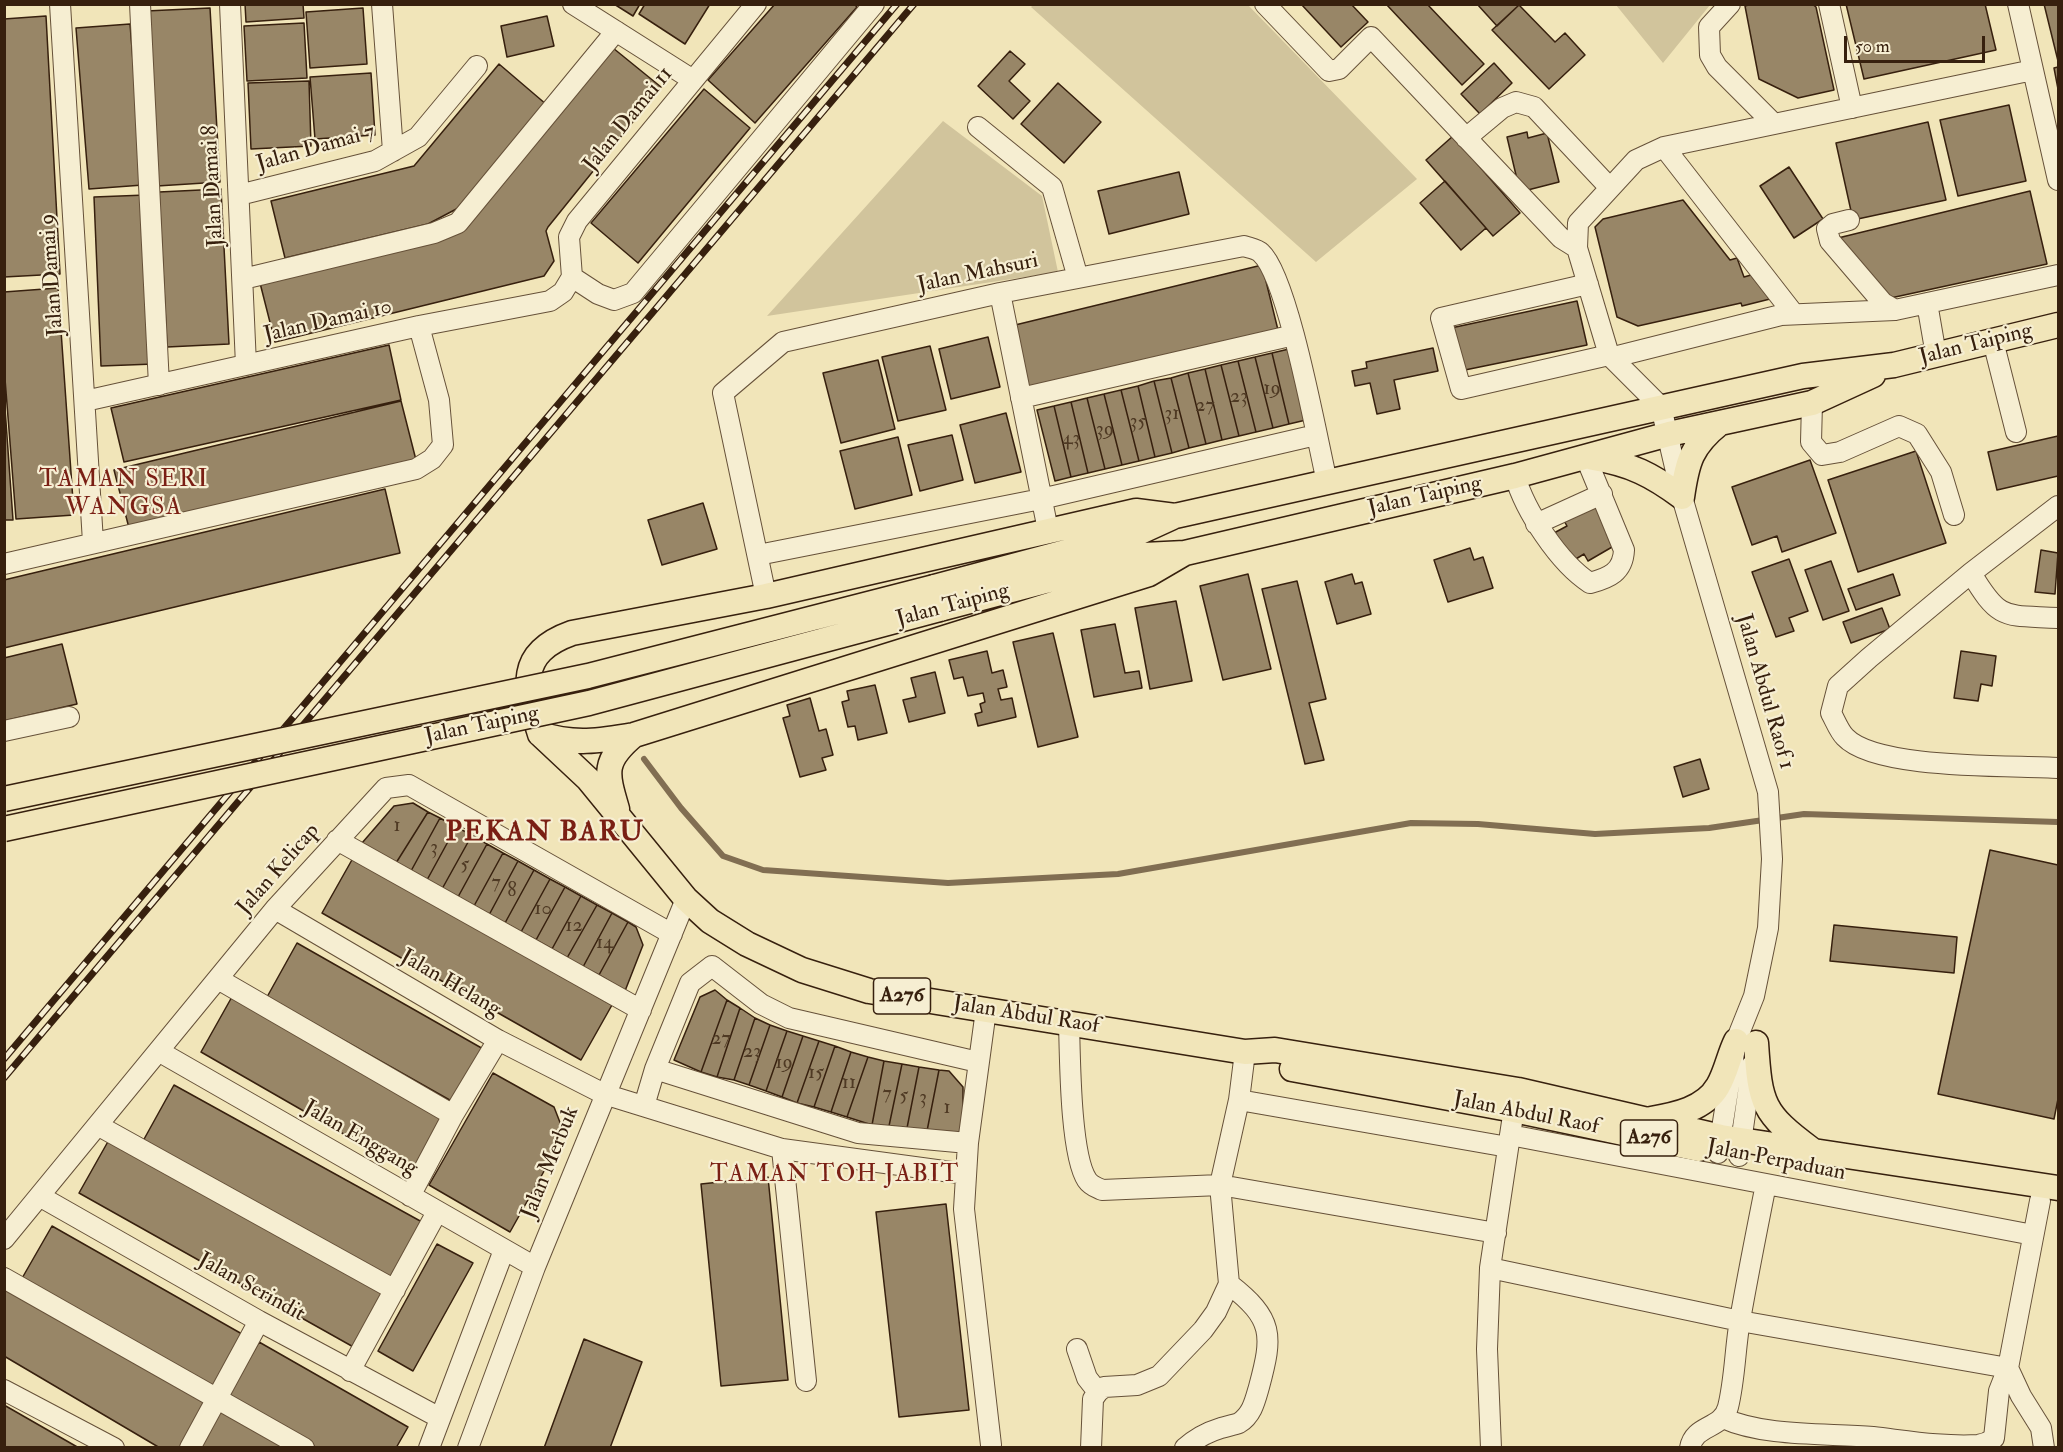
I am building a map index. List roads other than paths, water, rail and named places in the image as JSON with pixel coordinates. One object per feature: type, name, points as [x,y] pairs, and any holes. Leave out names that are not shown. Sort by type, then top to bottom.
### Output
[{"type":"main road","name":"Jalan Taiping","points":[[4,829],[589,703],[937,598],[1140,532],[1175,516],[1803,376],[1894,365],[2058,325]]},
{"type":"main road","name":"Jalan Taiping","points":[[4,799],[588,676],[937,598],[1144,555],[1185,553],[1515,476],[1669,434],[1812,403],[1894,365]]},
{"type":"main road","points":[[1587,458],[1613,462],[1653,476],[1682,497],[1688,460],[1707,434],[1722,422]]},
{"type":"main road","points":[[1175,516],[1136,511],[766,596],[572,633],[551,641],[535,656],[527,678],[529,700],[540,734],[562,741],[583,742],[634,735],[1149,574],[1185,553]]},
{"type":"main road","name":"Jalan Abdul Raof","points":[[540,734],[588,779],[686,898],[710,921],[747,944],[802,970],[869,991],[1245,1052],[1271,1065],[1646,1120],[1730,1147],[1814,1152],[2052,1198]]},
{"type":"main road","points":[[619,814],[610,787],[609,768],[615,751],[634,735]]},
{"type":"main road","points":[[1646,1120],[1692,1108],[1707,1099],[1719,1085],[1746,1042]]},
{"type":"main road","points":[[1746,1042],[1757,1070],[1765,1106],[1775,1121],[1814,1152]]},
{"type":"main road","name":"Jalan Abdul Raof","points":[[1516,1100],[1730,1147],[2052,1198]]},
{"type":"street","name":"Jalan Damai 9","points":[[60,4],[93,542]]},
{"type":"street","points":[[140,4],[159,384]]},
{"type":"street","name":"Jalan Damai 8","points":[[230,4],[246,365]]},
{"type":"street","points":[[382,4],[393,151]]},
{"type":"street","points":[[573,4],[693,80]]},
{"type":"street","name":"Jalan Damai 11","points":[[572,277],[569,237],[577,221],[756,4]]},
{"type":"street","points":[[572,277],[598,294],[614,300],[633,293],[874,4]]},
{"type":"street","points":[[1265,4],[1329,71],[1339,69],[1371,37],[1561,238],[1577,248]]},
{"type":"street","points":[[1730,4],[1709,27],[1710,55],[1717,66],[1774,124]]},
{"type":"street","points":[[1829,4],[1852,108]]},
{"type":"street","points":[[2018,4],[2058,178]]},
{"type":"street","points":[[243,279],[434,233],[458,223],[616,31]]},
{"type":"street","name":"Jalan Damai 7","points":[[239,195],[375,161],[418,137],[477,66]]},
{"type":"street","points":[[1661,407],[1612,356],[1577,248],[1578,223],[1636,160],[1664,147],[2033,70]]},
{"type":"street","points":[[1467,138],[1502,108],[1516,102],[1534,107],[1610,188]]},
{"type":"street","points":[[978,128],[1052,187],[1078,278]]},
{"type":"street","points":[[1664,147],[1793,313]]},
{"type":"street","points":[[1849,220],[1833,224],[1827,229],[1830,241],[1882,303],[1895,310]]},
{"type":"street","name":"Jalan Mahsuri","points":[[758,555],[723,393],[783,342],[1000,293],[1244,246],[1260,252],[1273,269],[1294,335]]},
{"type":"street","points":[[1588,284],[1441,318],[1461,389],[1793,313],[1895,310],[2058,275]]},
{"type":"street","name":"Jalan Damai 10","points":[[85,401],[419,326],[550,301],[564,292],[572,277]]},
{"type":"street","points":[[1000,293],[1048,530]]},
{"type":"street","points":[[1927,303],[1936,355]]},
{"type":"street","points":[[4,564],[416,469],[432,459],[443,445],[439,400],[419,326]]},
{"type":"street","points":[[1021,398],[1294,335],[1327,482]]},
{"type":"street","points":[[1993,341],[2016,432]]},
{"type":"street","points":[[1812,403],[1811,442],[1822,455],[1840,452],[1899,426],[1917,434],[1941,472],[1954,515]]},
{"type":"street","name":"Jalan Abdul Raof 1","points":[[1661,407],[1682,497],[1767,792],[1772,859],[1768,928],[1746,1042],[1730,1147]]},
{"type":"street","points":[[766,596],[758,555],[1041,499],[1316,435]]},
{"type":"street","points":[[1515,476],[1520,493],[1536,524],[1579,576],[1590,583],[1609,578],[1623,563],[1624,550],[1587,458]]},
{"type":"street","points":[[1536,524],[1602,494]]},
{"type":"street","points":[[2058,506],[1971,573],[1838,686],[1831,712],[1845,737],[1866,750],[1897,759],[2058,768]]},
{"type":"street","points":[[1971,573],[1988,601],[1999,611],[2010,615],[2058,618]]},
{"type":"street","points":[[4,731],[69,717]]},
{"type":"street","name":"Jalan Kelicap","points":[[4,1239],[41,1197],[276,909],[386,788],[408,785],[672,934]]},
{"type":"street","points":[[337,840],[640,1010]]},
{"type":"street","name":"Jalan Merbuk","points":[[468,1448],[535,1267],[686,898]]},
{"type":"street","name":"Jalan Helang","points":[[276,909],[498,1040],[604,1094],[782,1149],[966,1174]]},
{"type":"street","points":[[644,1106],[655,1069],[690,984],[712,966],[761,1004],[789,1018],[978,1062]]},
{"type":"street","points":[[218,979],[453,1115]]},
{"type":"street","points":[[986,1010],[968,1143],[964,1209],[991,1445]]},
{"type":"street","points":[[1069,1022],[1071,1085],[1079,1150],[1087,1180],[1094,1187],[1102,1190],[1220,1185],[1496,1233]]},
{"type":"street","points":[[410,1196],[453,1115],[498,1040]]},
{"type":"street","name":"Jalan Enggang","points":[[160,1052],[535,1267]]},
{"type":"street","points":[[1091,1448],[1093,1399],[1098,1392],[1104,1387],[1137,1385],[1159,1376],[1203,1330],[1216,1312],[1229,1284],[1220,1185],[1239,1100],[1245,1052]]},
{"type":"street","points":[[655,1069],[858,1133],[968,1143]]},
{"type":"street","name":"Jalan Perpaduan","points":[[1239,1100],[1509,1141],[1766,1184],[2033,1235]]},
{"type":"street","points":[[1491,1448],[1487,1349],[1490,1268],[1516,1100]]},
{"type":"street","points":[[99,1126],[395,1290]]},
{"type":"street","points":[[782,1149],[806,1381]]},
{"type":"street","points":[[1690,1448],[1693,1436],[1700,1430],[1716,1425],[1728,1408],[1740,1321],[1766,1184]]},
{"type":"street","name":"Jalan Serindit","points":[[41,1197],[259,1321],[440,1418]]},
{"type":"street","points":[[1723,1418],[1739,1426],[1780,1430],[1925,1443],[1980,1445],[1989,1443],[1994,1438],[1999,1390],[2007,1368],[2033,1235],[2052,1198]]},
{"type":"street","points":[[350,1371],[437,1212]]},
{"type":"street","points":[[429,1448],[504,1250]]},
{"type":"street","points":[[1490,1268],[1740,1321],[2007,1368]]},
{"type":"street","points":[[4,1278],[304,1448]]},
{"type":"street","points":[[1185,1448],[1201,1435],[1239,1423],[1252,1410],[1269,1352],[1268,1330],[1259,1311],[1249,1299],[1229,1284]]},
{"type":"street","points":[[190,1448],[259,1321]]},
{"type":"street","points":[[1077,1349],[1087,1378],[1098,1392]]},
{"type":"street","points":[[2007,1368],[2041,1428],[2044,1448]]},
{"type":"street","points":[[4,1390],[114,1448]]},
{"type":"waterway","points":[[644,759],[681,808],[723,856],[763,870],[948,883],[1118,874],[1411,823],[1478,824],[1595,834],[1709,828],[1804,814],[2058,822]]},
{"type":"railway","points":[[4,1059],[897,4]]},
{"type":"railway","points":[[4,1078],[914,4]]},
{"type":"district","name":"TAMAN SERI WANGSA","points":[[124,495]]},
{"type":"district","name":"PEKAN BARU","points":[[545,834]]},
{"type":"district","name":"TAMAN TOH JABIT","points":[[835,1176]]}]
